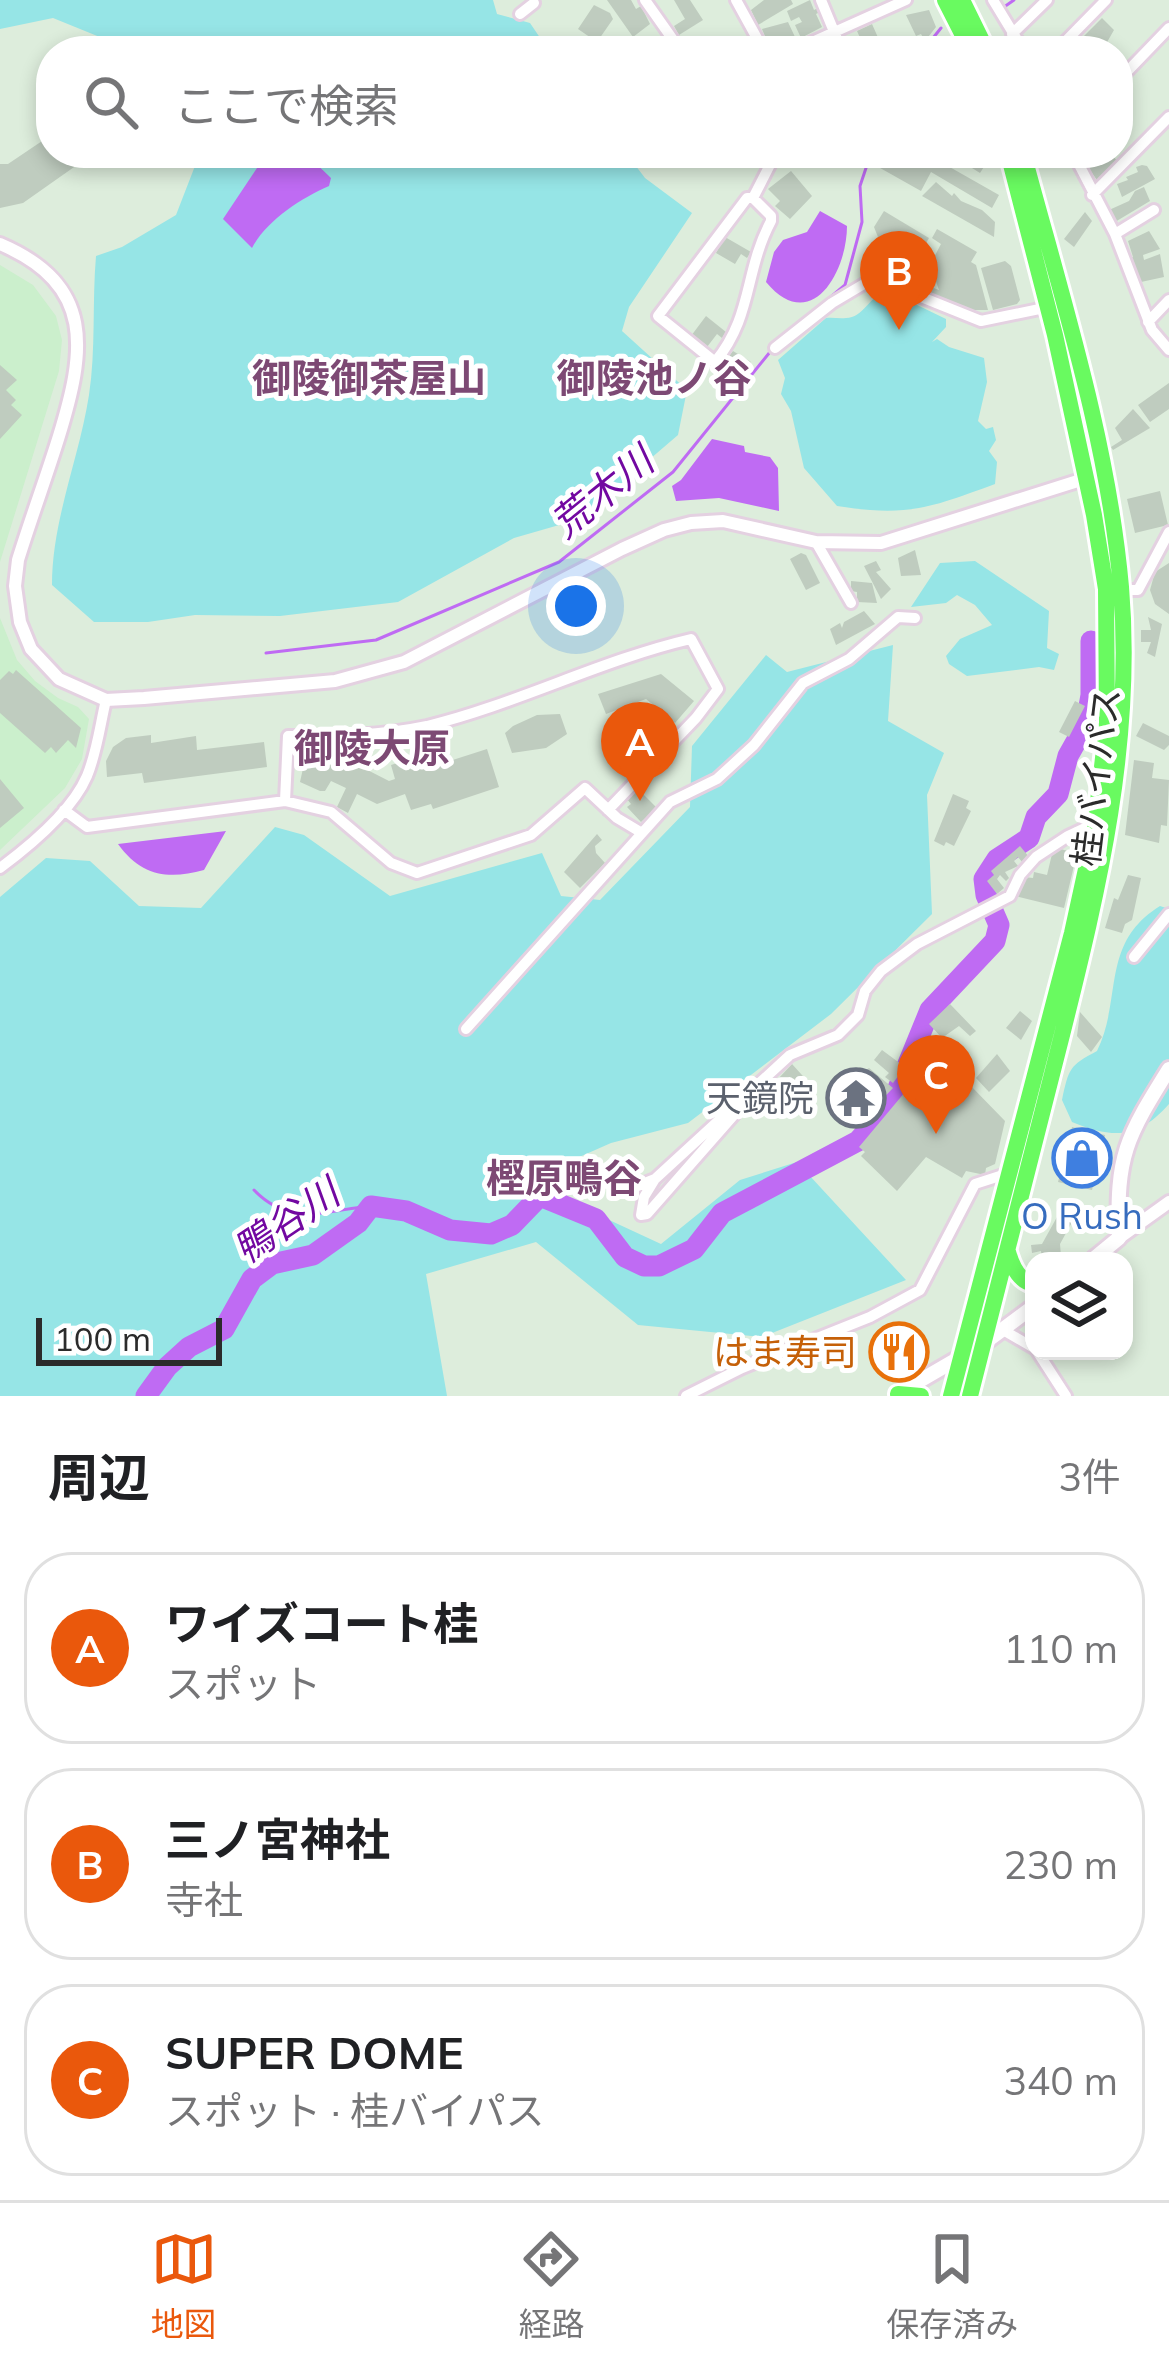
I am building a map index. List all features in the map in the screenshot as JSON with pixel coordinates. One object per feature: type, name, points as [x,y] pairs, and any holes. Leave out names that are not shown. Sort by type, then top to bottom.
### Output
[{"type":"highway","points":[[945,0],[963,36]]},
{"type":"highway","points":[[962,0],[980,36]]},
{"type":"highway","name":"桂バイパス","points":[[1013,168],[1056,306]]},
{"type":"highway","name":"桂バイパス","points":[[970,1396],[1008,1251],[1121,725],[1121,590],[1026,168]]},
{"type":"highway","name":"桂バイパス","points":[[951,1396],[1102,829],[1109,658],[1094,476]]},
{"type":"highway","points":[[1008,1251],[1013,1268],[1025,1278]]},
{"type":"highway","points":[[896,1395],[921,1396]]},
{"type":"main road","points":[[1102,1252],[1119,1238],[1124,1149],[1169,1069]]},
{"type":"main road","points":[[896,1395],[961,1358],[1025,1313]]},
{"type":"street","points":[[645,0],[670,36]]},
{"type":"street","points":[[736,0],[756,36]]},
{"type":"street","points":[[820,0],[836,36]]},
{"type":"street","points":[[826,36],[906,0]]},
{"type":"street","points":[[993,0],[1012,34],[1047,0]]},
{"type":"street","points":[[1071,36],[1106,0]]},
{"type":"street","points":[[520,14],[534,3]]},
{"type":"street","points":[[1133,65],[1169,28]]},
{"type":"street","points":[[1133,153],[1169,117]]},
{"type":"street","points":[[753,198],[768,168]]},
{"type":"street","points":[[1080,168],[1115,234],[1148,322],[1169,350]]},
{"type":"street","points":[[1092,195],[1119,168]]},
{"type":"street","points":[[747,198],[753,198],[771,221],[757,249],[734,339],[715,362],[658,316],[747,198]]},
{"type":"street","points":[[1115,234],[1154,210]]},
{"type":"street","points":[[0,244],[29,256],[50,276],[70,302],[80,333],[70,397],[18,560],[14,586],[20,622],[32,649],[59,679],[106,700],[335,681],[375,671],[440,644],[622,549],[691,523],[723,521],[815,542],[881,543],[1094,476]]},
{"type":"street","points":[[775,348],[832,303],[874,278],[981,321],[1056,306]]},
{"type":"street","points":[[1148,322],[1169,300]]},
{"type":"street","points":[[1121,590],[1138,590],[1169,532]]},
{"type":"street","points":[[815,542],[851,603]]},
{"type":"street","points":[[466,1029],[670,802],[717,779],[754,746],[802,683],[849,659],[898,617],[915,618]]},
{"type":"street","points":[[285,801],[288,736],[370,736],[429,725],[634,652],[692,639],[718,689],[608,810]]},
{"type":"street","points":[[0,868],[64,810],[89,772],[106,700]]},
{"type":"street","points":[[64,810],[86,827],[285,801],[331,812],[391,863],[417,873],[531,835],[585,788],[642,832]]},
{"type":"street","points":[[758,1084],[741,1110],[646,1214],[640,1215],[655,1179],[758,1084],[790,1055],[838,1035],[858,1015],[865,991],[881,971],[917,944],[1010,896],[1036,857],[1068,836],[1085,828],[1102,829]]},
{"type":"street","points":[[1134,957],[1169,914]]},
{"type":"street","points":[[597,1174],[630,1189],[655,1179]]},
{"type":"street","points":[[686,1396],[714,1389],[920,1291],[976,1184],[1009,1174]]},
{"type":"street","points":[[1119,1238],[1169,1202]]},
{"type":"street","points":[[1003,1330],[1025,1344]]},
{"type":"street","points":[[1042,1360],[1066,1396]]},
{"type":"shaded area","points":[[0,0],[493,0],[497,14],[530,23],[539,36],[97,36],[53,18],[0,29]]},
{"type":"shaded area","points":[[194,168],[637,168],[692,213],[629,307],[622,331],[687,390],[678,435],[580,519],[514,538],[398,602],[280,616],[195,615],[148,622],[94,622],[52,585],[56,537],[89,395],[96,256],[122,247],[176,215]]},
{"type":"shaded area","points":[[257,168],[321,168],[331,178],[329,186],[275,220],[252,248],[223,219]]},
{"type":"shaded area","points":[[820,211],[847,226],[841,262],[823,292],[811,300],[782,297],[766,282],[774,252],[783,240],[807,232]]},
{"type":"shaded area","points":[[0,265],[33,285],[56,316],[62,340],[59,371],[0,562]]},
{"type":"shaded area","points":[[886,290],[946,319],[946,327],[932,342],[937,339],[984,358],[987,382],[978,421],[986,429],[993,427],[996,440],[989,451],[997,462],[995,484],[918,508],[882,511],[837,506],[804,468],[791,411],[781,394],[785,378],[778,360],[826,318],[852,317]]},
{"type":"shaded area","points":[[712,439],[770,457],[778,468],[779,511],[719,498],[676,501],[672,486]]},
{"type":"shaded area","points":[[975,561],[1049,611],[1047,648],[1059,654],[1054,670],[1039,667],[967,676],[949,664],[946,656],[960,639],[992,625],[975,605],[957,595],[946,603],[911,607],[940,563]]},
{"type":"shaded area","points":[[0,618],[17,660],[35,681],[89,719],[82,759],[65,788],[0,850]]},
{"type":"shaded area","points":[[893,645],[888,721],[944,753],[927,795],[932,914],[831,1014],[688,1123],[611,1143],[525,1181],[661,1244],[740,1180],[797,1162],[906,1280],[762,1337],[638,1325],[536,1242],[426,1274],[447,1396],[0,1396],[0,897],[46,858],[90,861],[139,906],[201,908],[275,827],[304,835],[390,896],[542,853],[561,896],[600,900],[690,807],[692,746],[766,655],[787,672]]},
{"type":"shaded area","points":[[226,831],[204,870],[179,875],[146,869],[118,844]]},
{"type":"shaded area","points":[[1160,906],[1169,909],[1169,1104],[1136,1130],[1113,1133],[1087,1128],[1072,1122],[1062,1100],[1066,1081],[1075,1065],[1097,1051],[1128,937]]},
{"type":"building","points":[[607,0],[631,0],[636,9],[641,6],[650,24],[632,36]]},
{"type":"building","points":[[674,0],[690,0],[703,20],[679,35],[674,26],[685,19]]},
{"type":"building","points":[[764,0],[791,0],[793,4],[758,25],[751,10]]},
{"type":"building","points":[[810,0],[820,12],[816,14],[822,27],[800,36],[795,25],[802,22],[799,17],[791,21],[787,11]]},
{"type":"building","points":[[594,5],[613,19],[601,36],[588,36],[578,29]]},
{"type":"building","points":[[929,10],[936,27],[929,36],[916,36],[906,15]]},
{"type":"building","points":[[1102,18],[1114,30],[1111,36],[1084,36]]},
{"type":"building","points":[[788,22],[795,36],[765,36],[762,29]]},
{"type":"building","points":[[872,24],[877,36],[859,36],[857,31]]},
{"type":"building","points":[[36,145],[36,168],[73,168],[23,203],[0,208],[0,164],[8,164]]},
{"type":"building","points":[[1142,165],[1155,179],[1122,197],[1117,184]]},
{"type":"building","points":[[880,168],[951,168],[999,195],[992,208],[931,172],[921,191]]},
{"type":"building","points":[[1088,168],[1114,168],[1097,180]]},
{"type":"building","points":[[791,171],[812,196],[790,219],[775,206],[780,201],[768,189]]},
{"type":"building","points":[[936,182],[995,222],[994,237],[922,196]]},
{"type":"building","points":[[1144,187],[1150,201],[1115,222],[1109,210]]},
{"type":"building","points":[[884,211],[929,238],[906,277],[869,254],[878,237],[874,227]]},
{"type":"building","points":[[1085,212],[1092,221],[1074,247],[1064,239]]},
{"type":"building","points":[[937,229],[977,252],[971,262],[976,265],[988,310],[972,310],[927,292],[931,287],[939,290],[930,265],[941,244],[932,238]]},
{"type":"building","points":[[1149,231],[1160,249],[1143,255],[1144,260],[1160,254],[1164,277],[1141,282],[1128,241]]},
{"type":"building","points":[[725,237],[751,252],[747,258],[741,254],[735,264],[716,253]]},
{"type":"building","points":[[1005,261],[1011,266],[1020,300],[993,310],[981,268]]},
{"type":"building","points":[[706,316],[726,332],[722,338],[717,334],[707,347],[691,336]]},
{"type":"building","points":[[733,351],[751,362],[746,367],[742,364],[723,382],[716,373]]},
{"type":"building","points":[[0,365],[17,380],[6,390],[16,400],[11,405],[22,415],[0,439]]},
{"type":"building","points":[[1169,383],[1169,409],[1150,422],[1138,405]]},
{"type":"building","points":[[1133,409],[1150,428],[1113,450],[1122,440],[1115,428]]},
{"type":"building","points":[[1160,491],[1168,525],[1135,533],[1127,499]]},
{"type":"building","points":[[915,550],[921,575],[901,576],[898,558]]},
{"type":"building","points":[[801,553],[820,583],[806,590],[790,559]]},
{"type":"building","points":[[876,561],[881,570],[876,572],[891,589],[881,599],[864,566]]},
{"type":"building","points":[[1169,563],[1169,614],[1155,604],[1150,590],[1155,572]]},
{"type":"building","points":[[851,581],[872,583],[877,603],[857,602]]},
{"type":"building","points":[[864,611],[875,624],[836,645],[830,629],[840,623],[842,628]]},
{"type":"building","points":[[1148,617],[1162,624],[1155,657],[1147,653],[1151,642],[1141,642],[1141,630],[1151,630]]},
{"type":"building","points":[[16,670],[81,728],[76,748],[68,740],[56,753],[51,747],[45,753],[0,713],[0,680]]},
{"type":"building","points":[[661,674],[694,701],[675,723],[646,699],[606,714],[598,694]]},
{"type":"building","points":[[1075,701],[1085,706],[1069,737],[1059,732]]},
{"type":"building","points":[[560,714],[567,734],[546,748],[512,753],[505,733],[513,726],[537,715]]},
{"type":"building","points":[[1143,723],[1169,736],[1164,750],[1136,736]]},
{"type":"building","points":[[151,735],[151,743],[196,736],[197,750],[264,742],[267,767],[144,783],[142,773],[107,777],[106,761],[113,747],[126,738]]},
{"type":"building","points":[[487,749],[499,787],[433,809],[431,804],[411,810],[405,794],[377,804],[357,794],[348,813],[337,807],[346,788],[331,781],[320,791],[300,782],[304,764],[315,752],[335,761],[338,755],[389,781],[395,779],[391,765],[429,753],[434,766]]},
{"type":"building","points":[[1134,760],[1154,763],[1152,778],[1169,780],[1167,826],[1161,825],[1159,843],[1125,835]]},
{"type":"building","points":[[0,779],[24,808],[0,828]]},
{"type":"building","points":[[642,784],[646,788],[642,793],[657,808],[641,822],[627,807],[631,804],[627,799]]},
{"type":"building","points":[[953,794],[969,801],[966,808],[971,811],[954,846],[946,842],[944,846],[934,841]]},
{"type":"building","points":[[597,834],[602,840],[595,846],[596,853],[605,863],[580,888],[564,872]]},
{"type":"building","points":[[1020,846],[1029,857],[1014,861],[1018,866],[1005,872],[1006,881],[1000,875],[997,879],[1004,888],[997,894],[987,881],[994,875],[991,871]]},
{"type":"building","points":[[1060,849],[1077,853],[1064,908],[1015,896],[1024,877],[1033,878],[1034,872],[1047,875],[1052,854]]},
{"type":"building","points":[[1128,875],[1141,878],[1132,920],[1122,933],[1105,928],[1114,898],[1118,900]]},
{"type":"building","points":[[950,1004],[976,1031],[970,1036],[959,1026],[942,1038],[929,1024]]},
{"type":"building","points":[[1020,1011],[1032,1021],[1021,1040],[1006,1028]]},
{"type":"building","points":[[1080,1012],[1102,1037],[1091,1052],[1077,1036]]},
{"type":"building","points":[[882,1050],[905,1067],[893,1083],[874,1060]]},
{"type":"building","points":[[997,1054],[1010,1071],[989,1092],[976,1078]]},
{"type":"building","points":[[936,1055],[966,1082],[962,1086],[967,1091],[969,1084],[1005,1121],[995,1164],[986,1168],[985,1175],[966,1171],[962,1178],[926,1157],[897,1191],[861,1156],[865,1152],[859,1147]]},
{"type":"building","points":[[792,1064],[811,1085],[799,1097],[778,1079]]},
{"type":"building","points":[[860,1067],[869,1068],[893,1088],[865,1117],[860,1112],[850,1121],[835,1105],[856,1081],[851,1076]]},
{"type":"building","name":"O Rush","points":[[1072,1127],[1105,1135],[1092,1190],[1058,1182]]},
{"type":"building","points":[[1062,1208],[1076,1215],[1060,1244],[1061,1252],[1032,1252],[1031,1245],[1042,1244]]},
{"type":"building","points":[[905,1331],[923,1365],[892,1382],[874,1347]]},
{"type":"waterway","name":"荒木川","points":[[1004,7],[1014,0]]},
{"type":"waterway","name":"荒木川","points":[[935,36],[941,28]]},
{"type":"waterway","name":"荒木川","points":[[826,301],[845,285],[862,222],[860,186],[866,168]]},
{"type":"waterway","name":"荒木川","points":[[779,339],[809,315]]},
{"type":"waterway","name":"荒木川","points":[[266,653],[376,640],[559,562],[673,472],[770,352]]},
{"type":"waterway","name":"鴨谷川","points":[[146,1396],[189,1347],[224,1329],[252,1279],[272,1264],[313,1255],[358,1223],[371,1206],[406,1211],[450,1230],[491,1234],[512,1225],[540,1196],[596,1219],[625,1257],[644,1266],[659,1266],[694,1249],[722,1213],[858,1141],[892,1103],[930,1010],[995,941],[999,925],[984,879],[997,859],[1029,838],[1036,817],[1058,794],[1068,756],[1086,724],[1091,641]]},
{"type":"waterway","points":[[254,1190],[268,1202],[295,1213],[371,1206]]},
{"type":"place","name":"三ノ宮神社","points":[[899,330]]},
{"type":"place","name":"ワイズコート桂","points":[[640,801]]},
{"type":"place","name":"天鏡院","points":[[856,1098]]},
{"type":"place","name":"SUPER DOME","points":[[936,1134]]},
{"type":"place","name":"O Rush","points":[[1082,1158]]},
{"type":"place","name":"はま寿司","points":[[899,1352]]},
{"type":"district","name":"御陵御茶屋山","points":[[369,378]]},
{"type":"district","name":"御陵池ノ谷","points":[[654,378]]},
{"type":"district","name":"御陵大原","points":[[372,748]]},
{"type":"district","name":"樫原鴫谷","points":[[564,1178]]}]
